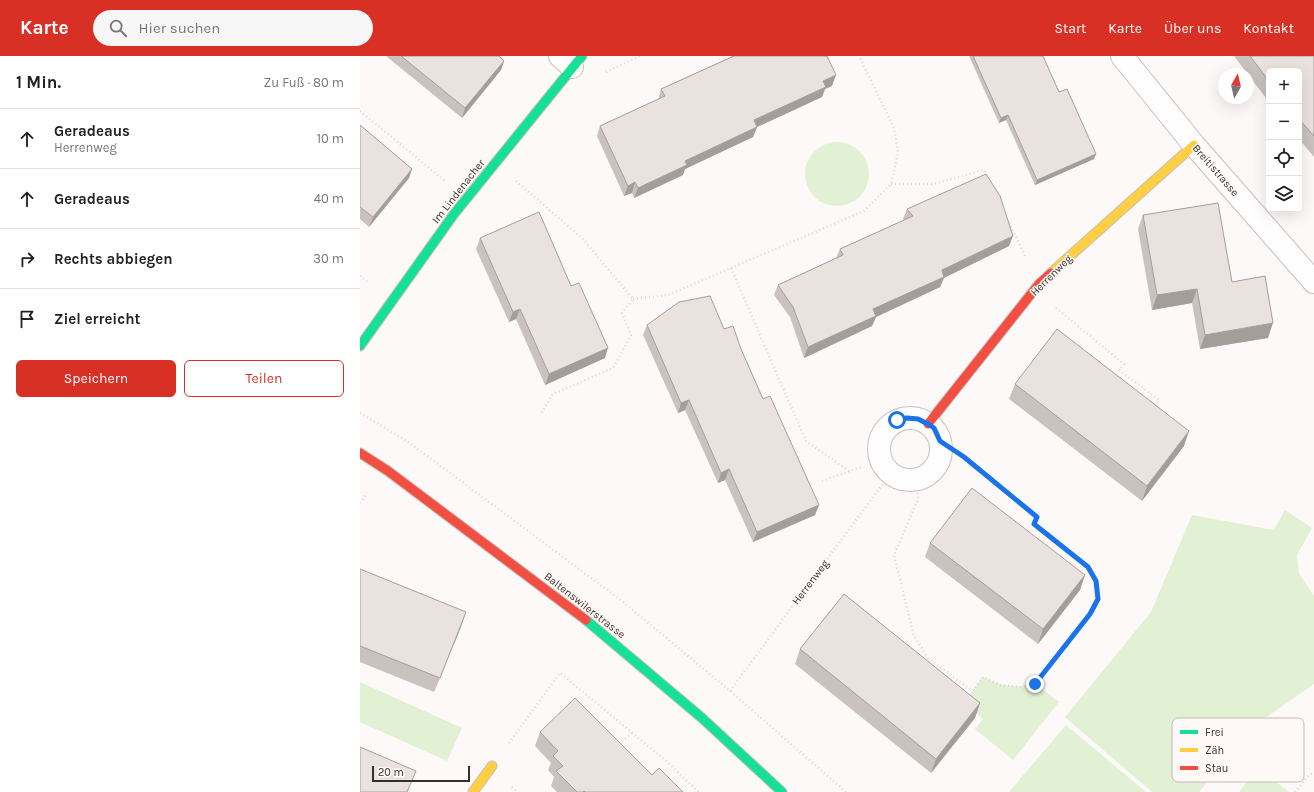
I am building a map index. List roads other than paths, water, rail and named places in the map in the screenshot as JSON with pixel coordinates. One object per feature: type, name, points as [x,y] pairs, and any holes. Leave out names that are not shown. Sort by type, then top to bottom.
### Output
[{"type":"street","name":"Breitistrasse","points":[[1122,56],[1194,145],[1314,282]]},
{"type":"street","name":"Im Lindenacher","points":[[360,346],[449,221],[495,163],[571,60]]},
{"type":"street","name":"Herrenweg","points":[[928,424],[1039,284],[1194,145]]},
{"type":"street","points":[[907,418],[918,419],[928,424],[934,428],[940,441],[941,451],[936,466],[926,477],[917,480],[907,481],[890,474],[883,466],[879,456],[878,445],[888,426],[897,420],[907,418]]},
{"type":"street","name":"Baltenswilerstrasse","points":[[360,453],[388,471],[594,626],[702,718],[782,792]]},
{"type":"street","points":[[473,792],[492,766]]}]
